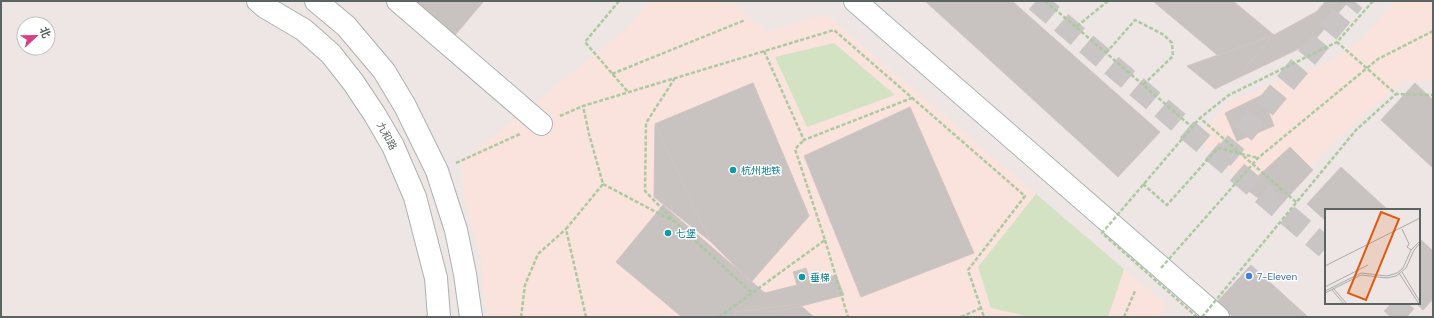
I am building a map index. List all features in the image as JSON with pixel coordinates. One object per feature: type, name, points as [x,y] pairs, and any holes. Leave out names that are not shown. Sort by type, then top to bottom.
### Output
[{"type":"street","name":"九和路","points":[[258,1],[304,30],[331,54],[353,82],[393,146],[415,197],[436,278],[438,317]]},
{"type":"street","points":[[316,1],[346,26],[384,71],[405,106],[437,171],[456,230],[465,274],[471,317]]},
{"type":"street","points":[[398,1],[541,124]]},
{"type":"street","points":[[856,1],[1161,268],[1207,315]]},
{"type":"path","points":[[619,1],[585,42],[628,92]]},
{"type":"path","points":[[1045,1],[1192,127]]},
{"type":"path","points":[[1076,27],[1108,1]]},
{"type":"path","points":[[1373,1],[1337,42],[1228,95],[1200,118],[1102,233],[1207,315],[1296,202],[1356,130],[1396,94]]},
{"type":"path","points":[[612,74],[745,20]]},
{"type":"path","points":[[1106,53],[1135,20],[1164,35],[1172,43],[1173,56],[1143,85]]},
{"type":"path","points":[[437,171],[583,106],[834,30],[1025,196],[968,270],[984,317]]},
{"type":"path","points":[[1161,268],[1258,158],[1378,59],[1433,31]]},
{"type":"path","points":[[1337,42],[1396,94],[1433,95]]},
{"type":"path","points":[[764,51],[804,140]]},
{"type":"path","points":[[675,78],[646,123],[645,191],[675,222],[752,293]]},
{"type":"path","points":[[848,317],[825,240],[795,149],[804,140],[912,98]]},
{"type":"path","points":[[583,106],[603,184],[675,222]]},
{"type":"path","points":[[1200,118],[1296,202]]},
{"type":"path","points":[[1143,184],[1167,205],[1218,148],[1258,158]]},
{"type":"path","points":[[521,317],[525,285],[538,254],[566,229],[603,184]]},
{"type":"path","points":[[566,229],[586,317]]},
{"type":"path","points":[[719,317],[825,240]]},
{"type":"path","points":[[1124,317],[1135,291]]},
{"type":"path","points":[[961,317],[981,308]]},
{"type":"shaded area","points":[[650,1],[731,1],[766,32],[826,14],[1036,194],[978,268],[991,308],[1031,317],[487,317],[480,251],[465,202],[461,162],[623,32]]},
{"type":"shaded area","points":[[1395,1],[1433,1],[1433,81],[1403,81],[1334,141],[1272,209],[1196,137],[1232,100],[1328,62],[1363,38]]},
{"type":"shaded area","points":[[1124,269],[1166,304],[1163,317],[1108,317]]},
{"type":"green space","points":[[834,43],[895,95],[807,127],[775,57]]},
{"type":"green space","points":[[1036,194],[1124,269],[1108,317],[1031,317],[991,308],[978,267]]},
{"type":"building","points":[[415,1],[484,1],[455,35]]},
{"type":"building","points":[[925,1],[1012,1],[1160,132],[1118,177]]},
{"type":"building","points":[[1233,1],[1274,35],[1240,74],[1154,2]]},
{"type":"building","points":[[1326,1],[1349,1],[1313,42],[1215,89],[1187,66],[1274,35],[1316,12]]},
{"type":"building","name":"杭州地铁","points":[[753,83],[809,216],[751,282],[710,241],[655,124]]},
{"type":"building","name":"杭州地铁","points":[[753,83],[809,216],[751,282],[710,241],[654,197],[655,124]]},
{"type":"building","points":[[1415,83],[1433,100],[1433,168],[1381,120]]},
{"type":"building","points":[[1262,95],[1274,126],[1237,141],[1225,113]]},
{"type":"building","points":[[910,107],[974,253],[861,297],[804,156]]},
{"type":"building","points":[[1290,147],[1313,170],[1275,211],[1245,188]]},
{"type":"building","points":[[1341,167],[1387,209],[1325,209],[1325,220],[1307,204]]},
{"type":"building","name":"七堡","points":[[663,205],[765,293],[836,275],[844,295],[782,311],[789,317],[682,317],[616,262]]},
{"type":"building","points":[[1420,239],[1433,251],[1433,299],[1423,310],[1417,304],[1420,304]]},
{"type":"building","points":[[1251,265],[1308,317],[1233,317],[1217,302]]},
{"type":"building","name":"垂梯","points":[[806,268],[810,281],[797,285],[793,272]]},
{"type":"building","points":[[799,304],[814,317],[736,317],[735,312]]},
{"type":"tunnel","points":[[1036,1],[1325,247]]},
{"type":"tunnel","points":[[1222,159],[1354,1]]},
{"type":"tunnel","points":[[1392,304],[1407,317]]},
{"type":"place","name":"杭州地铁","points":[[733,170]]},
{"type":"place","name":"七堡","points":[[668,233]]},
{"type":"place","name":"7-Eleven","points":[[1249,276]]},
{"type":"place","name":"垂梯","points":[[802,277]]}]
